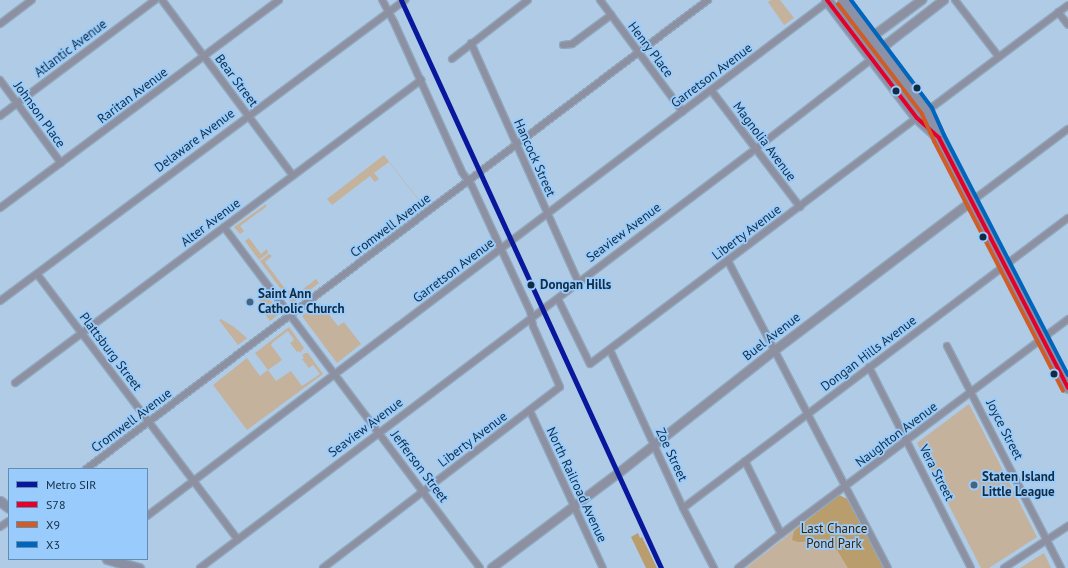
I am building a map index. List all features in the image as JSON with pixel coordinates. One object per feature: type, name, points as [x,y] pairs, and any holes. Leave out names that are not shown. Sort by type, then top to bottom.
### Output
[{"type":"main road","points":[[828,0],[917,118],[939,138]]},
{"type":"main road","points":[[843,0],[927,111],[939,138],[1068,388]]},
{"type":"main road","points":[[0,501],[8,507]]},
{"type":"main road","points":[[111,560],[139,568]]},
{"type":"street","points":[[0,24],[32,0]]},
{"type":"street","name":"Atlantic Avenue","points":[[0,116],[155,0]]},
{"type":"street","name":"Bear Street","points":[[162,0],[293,176]]},
{"type":"street","name":"Raritan Avenue","points":[[0,208],[279,0]]},
{"type":"street","points":[[382,0],[421,80],[462,172],[469,181],[501,249],[530,311],[531,318]]},
{"type":"street","name":"Delaware Avenue","points":[[0,300],[405,0]]},
{"type":"street","points":[[452,59],[470,43],[528,0]]},
{"type":"street","name":"Henry Place","points":[[600,0],[683,112]]},
{"type":"street","name":"Cromwell Avenue","points":[[87,468],[708,0]]},
{"type":"street","name":"Garretson Avenue","points":[[148,515],[683,112],[828,0]]},
{"type":"street","points":[[861,45],[922,0]]},
{"type":"street","name":"Seaview Avenue","points":[[200,568],[755,150],[872,59],[881,50],[944,0]]},
{"type":"street","points":[[955,0],[998,57]]},
{"type":"street","points":[[927,111],[1068,5]]},
{"type":"street","points":[[1058,12],[1068,25]]},
{"type":"street","points":[[563,45],[572,44],[611,15]]},
{"type":"street","name":"Hancock Street","points":[[470,43],[579,282]]},
{"type":"street","name":"Johnson Place","points":[[0,80],[61,164]]},
{"type":"street","name":"Alter Avenue","points":[[15,383],[421,80]]},
{"type":"street","name":"Magnolia Avenue","points":[[712,90],[755,150],[800,207]]},
{"type":"street","name":"Liberty Avenue","points":[[558,299],[590,364],[917,118]]},
{"type":"street","name":"Buel Avenue","points":[[492,568],[654,445],[774,351],[1068,128]]},
{"type":"street","name":"Dongan Hills Avenue","points":[[684,508],[1068,218]]},
{"type":"street","name":"Jefferson Street","points":[[224,227],[480,568]]},
{"type":"street","points":[[728,261],[888,568]]},
{"type":"street","name":"Plattsburg Street","points":[[37,274],[238,540]]},
{"type":"street","name":"Liberty Avenue","points":[[323,568],[560,387],[533,326],[531,318]]},
{"type":"street","name":"Naughton Avenue","points":[[738,568],[781,534],[845,488],[1068,319]]},
{"type":"street","name":"Joyce Street","points":[[948,346],[1061,568]]},
{"type":"street","name":"Zoe Street","points":[[610,350],[684,508],[714,568]]},
{"type":"street","name":"Vera Street","points":[[869,367],[971,568]]},
{"type":"street","name":"North Railroad Avenue","points":[[530,411],[603,568]]},
{"type":"street","points":[[745,461],[781,534]]},
{"type":"street","points":[[1004,568],[1068,526]]},
{"type":"green space","points":[[771,0],[780,0],[794,18],[784,25],[768,2]]},
{"type":"green space","points":[[384,155],[423,205],[418,209],[417,206],[420,202],[389,162],[374,173],[379,179],[375,182],[370,176],[332,205],[327,199]]},
{"type":"green space","points":[[266,204],[266,207],[240,226],[244,231],[240,234],[234,227]]},
{"type":"green space","points":[[249,238],[261,254],[267,249],[268,253],[259,260],[245,241]]},
{"type":"green space","points":[[269,254],[272,256],[265,262],[286,290],[283,292],[260,261]]},
{"type":"green space","points":[[316,279],[319,283],[292,304],[285,294],[289,290],[294,296]]},
{"type":"green space","points":[[265,293],[280,313],[270,321],[264,313],[267,310],[258,298]]},
{"type":"green space","points":[[320,303],[338,326],[344,322],[361,344],[337,363],[302,316]]},
{"type":"green space","points":[[221,319],[234,327],[247,338],[238,345],[219,320]]},
{"type":"green space","points":[[289,327],[304,348],[300,353],[299,351],[297,352],[290,343],[294,340],[288,331],[271,345],[282,360],[268,370],[255,353]]},
{"type":"green space","points":[[308,353],[323,374],[247,430],[213,385],[247,358],[260,376],[268,370],[276,381],[291,371],[302,386],[320,374],[313,365],[309,368],[302,359],[304,358],[302,355]]},
{"type":"green space","name":"Staten Island Little League","points":[[969,404],[1037,537],[989,568],[981,568],[917,443]]},
{"type":"green space","name":"Last Chance Pond Park","points":[[839,495],[847,499],[884,568],[746,568]]},
{"type":"green space","name":"Last Chance Pond Park","points":[[839,495],[847,499],[884,568],[848,568],[837,550],[819,541],[798,542],[792,540],[794,531]]},
{"type":"green space","points":[[638,533],[640,538],[642,537],[657,568],[646,568],[631,537]]},
{"type":"green space","points":[[1044,553],[1051,568],[1020,568]]},
{"type":"metro line","name":"SIR","points":[[401,0],[661,568]]},
{"type":"transit line","name":"S78","points":[[827,0],[917,118],[939,138],[1068,388]]},
{"type":"transit line","name":"X3","points":[[851,0],[932,108],[944,135],[1068,375]]},
{"type":"transit line","name":"X9","points":[[838,4],[922,114],[934,141],[1063,391]]},
{"type":"place","name":"Dongan Hills","points":[[531,285]]},
{"type":"place","name":"Saint Ann Catholic Church","points":[[250,302]]},
{"type":"place","name":"Staten Island Little League","points":[[974,485]]}]
